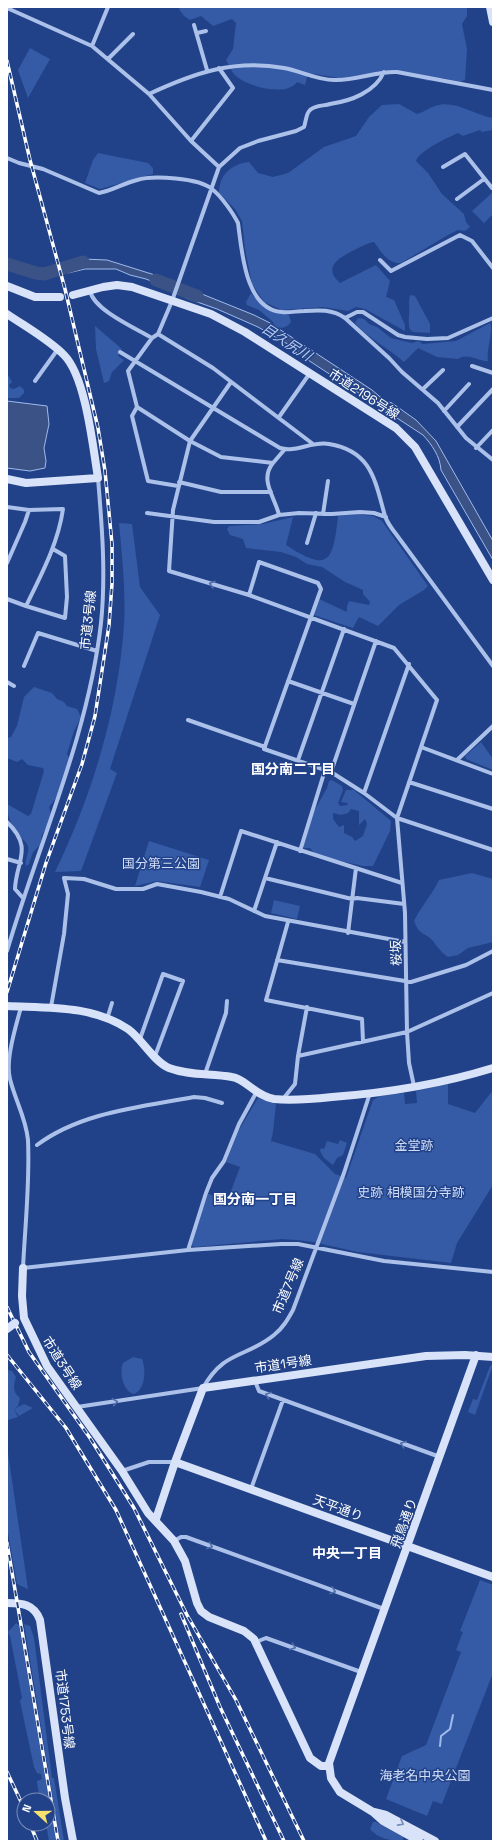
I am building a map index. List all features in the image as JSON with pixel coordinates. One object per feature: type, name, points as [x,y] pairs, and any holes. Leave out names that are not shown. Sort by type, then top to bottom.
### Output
[{"type":"street","points":[[92,46],[108,7]]},
{"type":"street","points":[[490,7],[493,22]]},
{"type":"street","points":[[7,8],[92,46],[149,94],[191,141],[219,167]]},
{"type":"street","points":[[194,25],[207,70]]},
{"type":"street","points":[[197,33],[206,31]]},
{"type":"street","points":[[108,59],[133,34]]},
{"type":"street","points":[[149,94],[207,70],[237,65],[283,68],[334,80],[384,72],[397,72],[493,90]]},
{"type":"street","points":[[191,141],[233,88],[219,68]]},
{"type":"street","points":[[271,492],[221,492],[179,484],[148,481],[132,416],[137,407],[128,371],[152,338],[158,334],[180,279],[219,167],[240,148],[258,140],[296,131],[304,127],[308,111],[314,107],[337,103],[356,97],[379,82],[384,72]]},
{"type":"street","points":[[443,168],[465,154],[484,179],[492,188],[493,187]]},
{"type":"street","points":[[7,158],[19,163],[43,169],[99,193],[107,192],[138,179],[153,177],[190,180],[212,188],[234,214],[238,223],[249,282],[253,292],[263,304],[282,312],[324,310],[337,313],[345,318],[389,358],[402,372],[438,402],[456,428],[476,448],[493,460]]},
{"type":"street","points":[[458,199],[484,179]]},
{"type":"street","points":[[380,260],[392,271],[460,234],[472,241],[493,268]]},
{"type":"street","name":"市道2196号線","points":[[73,295],[117,285],[132,287],[173,298],[211,314],[245,332],[396,428],[415,447],[493,580]]},
{"type":"street","points":[[7,286],[35,297],[60,297]]},
{"type":"street","points":[[90,291],[94,301],[152,338]]},
{"type":"street","points":[[345,318],[357,312],[363,312],[405,337],[432,339],[448,338],[493,318]]},
{"type":"street","name":"市道3号線","points":[[7,314],[58,349],[69,361],[82,393],[98,478],[104,572],[103,601],[97,651],[87,703],[69,765],[23,898],[7,951]]},
{"type":"street","points":[[158,334],[213,368],[313,444]]},
{"type":"street","points":[[35,380],[58,349]]},
{"type":"street","points":[[120,352],[285,449]]},
{"type":"street","points":[[472,366],[493,373]]},
{"type":"street","points":[[423,389],[443,370]]},
{"type":"street","points":[[279,417],[310,373]]},
{"type":"street","points":[[231,382],[190,441],[173,510],[169,571],[249,595],[311,616],[376,641],[394,648],[409,664],[437,700],[397,818]]},
{"type":"street","points":[[444,411],[469,384]]},
{"type":"street","points":[[456,428],[493,388]]},
{"type":"street","points":[[137,407],[190,441],[221,457],[273,463]]},
{"type":"street","points":[[476,448],[493,430]]},
{"type":"street","points":[[279,515],[276,501],[266,479],[268,469],[285,449],[313,444],[328,444],[342,447],[363,460],[376,479],[386,517],[396,534],[493,666]]},
{"type":"street","points":[[7,479],[26,483],[98,478]]},
{"type":"street","points":[[323,514],[328,481]]},
{"type":"street","points":[[7,507],[29,510],[64,509],[53,549],[26,606]]},
{"type":"street","points":[[7,563],[29,510]]},
{"type":"street","points":[[147,513],[214,522],[259,522],[279,515],[316,513],[360,512],[374,513],[386,517]]},
{"type":"street","points":[[307,543],[316,513]]},
{"type":"street","points":[[7,599],[65,618],[67,597],[65,556],[53,549]]},
{"type":"street","points":[[249,595],[259,562],[318,583],[322,589],[265,747]]},
{"type":"street","points":[[298,760],[344,629]]},
{"type":"street","points":[[24,666],[38,633],[97,651]]},
{"type":"street","points":[[331,772],[376,641]]},
{"type":"street","points":[[364,793],[409,664]]},
{"type":"street","points":[[288,681],[354,704]]},
{"type":"street","points":[[7,682],[14,686]]},
{"type":"street","points":[[188,720],[265,747],[264,749],[331,772],[364,793],[397,818],[493,850]]},
{"type":"street","points":[[457,760],[493,726]]},
{"type":"street","points":[[422,747],[493,774]]},
{"type":"street","points":[[300,851],[325,770]]},
{"type":"street","points":[[409,782],[493,809]]},
{"type":"street","name":"桜坂","points":[[397,818],[404,904],[407,1032],[409,1063],[414,1086]]},
{"type":"street","points":[[7,822],[12,827],[23,851],[15,889],[23,898]]},
{"type":"street","points":[[220,897],[241,831],[402,883]]},
{"type":"street","points":[[254,911],[277,842]]},
{"type":"street","points":[[7,858],[21,863]]},
{"type":"street","points":[[348,933],[356,868]]},
{"type":"street","points":[[51,1007],[64,934],[68,894],[64,878],[84,879],[116,889],[143,889],[157,884],[220,897],[254,911],[259,915],[288,922],[405,942]]},
{"type":"street","points":[[265,878],[352,899],[357,898],[404,904]]},
{"type":"street","points":[[288,922],[266,1000],[362,1019],[363,1041]]},
{"type":"street","points":[[277,960],[407,982],[466,965],[493,951]]},
{"type":"street","points":[[140,1039],[163,974],[183,981],[154,1056]]},
{"type":"street","points":[[298,1056],[407,1032],[493,993]]},
{"type":"street","points":[[204,1074],[226,1014],[227,1001]]},
{"type":"street","points":[[107,1019],[112,1003]]},
{"type":"street","points":[[7,1006],[51,1007],[76,1010],[107,1019],[127,1029],[140,1039],[154,1056],[167,1067],[188,1074],[234,1077],[256,1093],[265,1097],[282,1100],[370,1093],[414,1086],[493,1068]]},
{"type":"street","name":"市道3号線","points":[[21,1006],[9,1067],[11,1082],[23,1112],[28,1140],[28,1182],[22,1296],[24,1318],[47,1366],[122,1471],[148,1512],[156,1519],[174,1541],[185,1560],[199,1607],[206,1615],[248,1633],[256,1642]]},
{"type":"street","points":[[282,1100],[295,1084],[298,1056],[307,1007]]},
{"type":"street","points":[[188,1250],[208,1187],[224,1161],[239,1124],[256,1093]]},
{"type":"street","name":"市道7号線","points":[[156,1519],[175,1462],[203,1388],[217,1368],[228,1360],[274,1335],[284,1325],[293,1310],[347,1166],[370,1093]]},
{"type":"street","points":[[37,1145],[62,1128],[96,1117],[194,1097],[205,1098],[222,1103]]},
{"type":"street","points":[[23,1268],[188,1250],[298,1244],[384,1261],[493,1272]]},
{"type":"street","points":[[7,1330],[24,1318]]},
{"type":"street","name":"市道1号線","points":[[77,1407],[426,1356],[476,1355],[493,1357]]},
{"type":"street","name":"飛鳥通り","points":[[329,1766],[361,1672],[408,1546],[476,1355]]},
{"type":"street","points":[[255,1381],[259,1391],[440,1457]]},
{"type":"street","points":[[251,1489],[283,1400]]},
{"type":"street","points":[[122,1471],[149,1462],[175,1462]]},
{"type":"street","name":"天平通り","points":[[175,1462],[493,1578]]},
{"type":"street","points":[[174,1541],[181,1537],[186,1537],[384,1610]]},
{"type":"street","name":"市道1753号線","points":[[7,1603],[22,1603],[29,1606],[36,1612],[40,1620],[65,1798],[73,1841]]},
{"type":"street","points":[[361,1672],[266,1638],[256,1642],[310,1758],[321,1766],[329,1766],[333,1781],[340,1792],[374,1812],[383,1821],[419,1841]]},
{"type":"street","points":[[374,1812],[386,1815],[435,1841]]},
{"type":"green space","points":[[180,7],[467,7],[467,16],[462,24],[467,49],[465,80],[459,82],[443,78],[428,81],[397,71],[339,78],[308,73],[305,85],[297,82],[285,89],[276,90],[258,87],[249,84],[236,76],[226,60],[233,49],[236,23],[232,19],[213,26],[201,16],[190,20],[184,16],[179,9]]},
{"type":"green space","points":[[30,48],[50,59],[28,98],[18,70]]},
{"type":"green space","points":[[399,104],[417,114],[435,106],[449,104],[493,118],[492,130],[482,132],[480,130],[463,136],[458,133],[428,149],[416,161],[428,173],[442,194],[464,214],[466,222],[470,227],[465,231],[458,230],[448,235],[401,263],[392,262],[382,253],[374,242],[364,245],[343,256],[338,260],[333,268],[332,272],[340,283],[376,265],[390,281],[386,297],[394,300],[405,325],[405,331],[365,309],[356,307],[348,311],[323,307],[282,310],[264,302],[252,284],[245,249],[242,221],[235,209],[219,193],[221,181],[224,176],[237,165],[249,162],[258,173],[273,177],[288,173],[324,147],[356,136],[369,117],[382,105]]},
{"type":"green space","points":[[98,153],[148,163],[153,168],[153,174],[100,189],[85,183],[93,160]]},
{"type":"green space","points":[[493,192],[493,214],[484,223],[472,211]]},
{"type":"green space","points":[[251,293],[268,310],[289,315],[291,322],[290,324],[283,328],[278,328],[259,310],[247,305],[246,302]]},
{"type":"green space","points":[[410,295],[415,296],[430,324],[430,333],[414,332],[410,329]]},
{"type":"green space","points":[[358,318],[364,319],[369,324],[377,327],[391,338],[412,343],[418,341],[423,344],[456,341],[490,323],[491,330],[488,361],[466,356],[458,359],[437,357],[418,348],[404,362],[360,328],[355,323]]},
{"type":"green space","points":[[95,326],[122,349],[118,356],[124,360],[112,372],[109,381],[104,383],[96,349]]},
{"type":"green space","points":[[7,373],[12,382],[9,385],[10,388],[14,389],[20,386],[24,390],[24,393],[19,398],[7,398]]},
{"type":"green space","points":[[355,514],[373,516],[382,521],[428,586],[399,605],[378,626],[359,617],[353,628],[314,615],[319,599],[347,612],[349,601],[369,605],[370,602],[363,594],[363,590],[345,582],[322,567],[307,564],[296,557],[281,552],[246,548],[243,539],[230,535],[227,529],[229,526],[263,524],[293,517],[286,545],[312,559],[320,560],[327,558],[331,552],[334,543],[338,516]]},
{"type":"green space","points":[[119,523],[132,524],[140,587],[160,615],[110,769],[117,773],[81,871],[55,872],[81,813],[92,783],[116,689],[124,625],[123,574]]},
{"type":"green space","points":[[34,687],[52,693],[57,699],[64,702],[67,706],[77,709],[81,717],[74,731],[67,754],[70,760],[56,798],[49,807],[51,814],[50,822],[42,835],[40,845],[33,852],[29,864],[26,866],[28,847],[16,832],[12,824],[7,804],[28,816],[31,814],[44,771],[43,768],[28,765],[22,759],[17,762],[7,758],[7,738],[11,737],[17,726],[24,697]]},
{"type":"green space","points":[[481,742],[493,759],[493,770],[466,759],[465,756]]},
{"type":"green space","points":[[332,780],[342,786],[343,790],[338,803],[340,806],[348,805],[347,803],[341,802],[346,790],[354,790],[391,821],[390,831],[373,866],[363,866],[323,857],[314,853],[310,848],[304,848],[302,845],[312,815],[327,788],[329,781]],"holes":[[[351,809],[359,811],[359,825],[365,819],[367,824],[363,836],[355,841],[352,837],[344,833],[344,825],[339,827],[333,819],[333,813],[341,815],[348,813]]]},
{"type":"green space","name":"国分第三公園","points":[[149,841],[209,860],[200,887],[157,881],[135,886]]},
{"type":"green space","points":[[472,873],[493,879],[493,942],[468,948],[458,955],[448,957],[441,952],[430,938],[420,932],[414,921],[439,880]]},
{"type":"green space","points":[[274,900],[300,906],[297,919],[271,913]]},
{"type":"green space","name":"史跡 相模国分寺跡","points":[[448,1084],[448,1104],[475,1113],[493,1090],[493,1185],[457,1243],[451,1263],[358,1252],[297,1240],[282,1239],[195,1247],[191,1245],[208,1194],[228,1199],[240,1167],[226,1162],[239,1130],[258,1098],[276,1104],[271,1141],[315,1154],[335,1174],[346,1178],[373,1100],[380,1096],[404,1093],[405,1104],[417,1103],[416,1091]]},
{"type":"green space","points":[[340,1140],[347,1143],[343,1155],[337,1158],[333,1165],[324,1158],[320,1151],[321,1148],[324,1149],[327,1141],[338,1144]]},
{"type":"green space","points":[[133,1357],[142,1359],[144,1368],[143,1383],[141,1388],[134,1394],[127,1390],[121,1371],[123,1363]]},
{"type":"green space","points":[[493,1365],[475,1415],[468,1412],[473,1399],[477,1400],[490,1366]]},
{"type":"green space","points":[[7,1370],[12,1371],[16,1377],[14,1389],[20,1398],[18,1406],[14,1409],[18,1417],[8,1420]]},
{"type":"green space","points":[[24,1404],[33,1408],[19,1416],[14,1409]]},
{"type":"green space","points":[[7,1446],[28,1589],[17,1584],[7,1527]]},
{"type":"green space","name":"海老名中央公園","points":[[480,1580],[493,1585],[493,1673],[442,1804],[433,1801],[427,1816],[386,1799],[402,1756],[426,1745],[461,1652],[456,1650],[463,1632],[460,1631]]},
{"type":"green space","points":[[16,1623],[19,1625],[48,1792],[39,1792],[37,1781],[42,1779],[41,1774],[37,1773],[34,1767],[20,1701],[22,1698],[8,1632]]},
{"type":"green space","points":[[24,1624],[30,1626],[34,1638],[52,1778],[54,1778],[64,1841],[60,1841],[56,1817],[56,1792],[52,1792]]},
{"type":"green space","points":[[373,1822],[376,1822],[404,1837],[402,1841],[389,1840],[376,1835],[370,1829]]},
{"type":"green space","points":[[47,1832],[54,1832],[56,1841],[49,1841]]},
{"type":"water","points":[[83,259],[107,260],[174,281],[171,289],[116,269],[85,269],[68,273],[64,263]]},
{"type":"water","points":[[7,260],[34,267],[34,270],[45,271],[54,266],[56,275],[37,277],[7,269]]},
{"type":"water","points":[[182,286],[270,323],[372,390],[385,401],[392,403],[416,420],[436,441],[493,541],[493,560],[441,470],[435,451],[423,435],[308,360],[291,346],[258,327],[217,309],[186,298],[180,293]]},
{"type":"water","points":[[7,401],[47,406],[49,424],[44,448],[46,461],[45,468],[30,471],[7,468]]},
{"type":"waterway","name":"目久尻川","points":[[7,264],[44,274],[83,262]]},
{"type":"waterway","name":"目久尻川","points":[[156,280],[197,296]]},
{"type":"waterway","points":[[440,1746],[441,1736],[450,1729],[453,1715]]},
{"type":"railway","points":[[7,61],[30,160],[65,289],[98,428],[105,471],[112,544],[112,584],[109,625],[95,716],[82,764],[46,863],[7,992]]},
{"type":"railway","points":[[7,1307],[29,1352],[90,1438],[134,1508],[187,1615],[236,1700],[304,1841]]},
{"type":"railway","points":[[7,1355],[66,1428],[116,1510],[266,1841]]},
{"type":"railway","points":[[7,1543],[58,1841]]},
{"type":"railway","points":[[181,1614],[220,1707],[284,1841]]},
{"type":"railway","points":[[7,1772],[16,1792]]},
{"type":"railway","points":[[33,1832],[37,1841]]},
{"type":"district","name":"国分南二丁目","points":[[293,769]]},
{"type":"district","name":"国分南一丁目","points":[[255,1199]]},
{"type":"district","name":"中央一丁目","points":[[347,1553]]},
{"type":"park label","name":"金堂跡","points":[[414,1145]]}]
